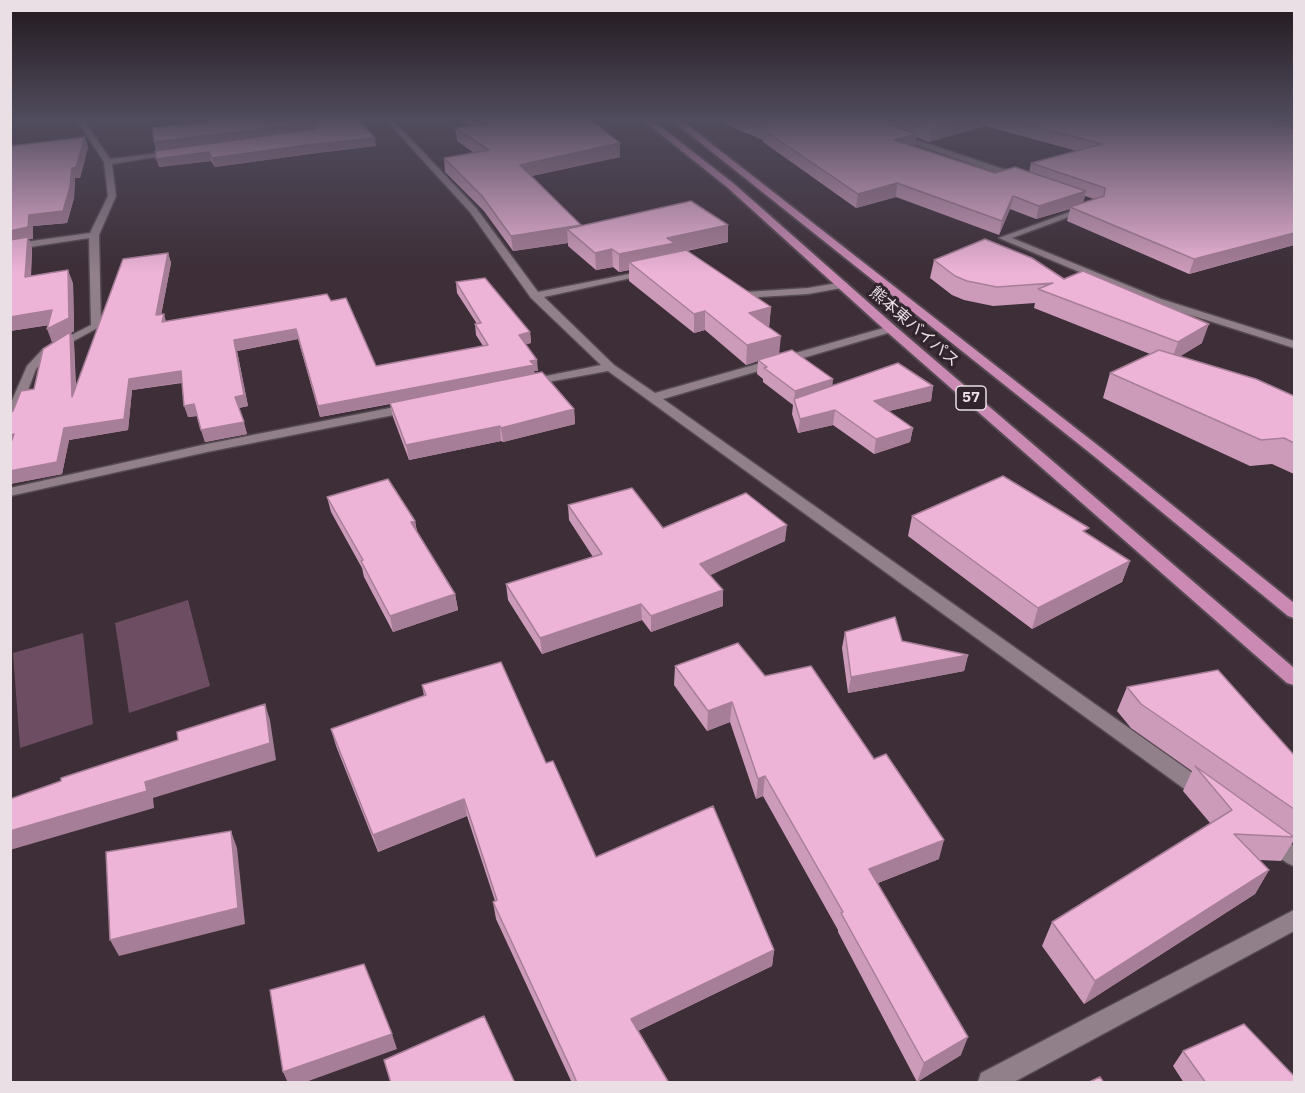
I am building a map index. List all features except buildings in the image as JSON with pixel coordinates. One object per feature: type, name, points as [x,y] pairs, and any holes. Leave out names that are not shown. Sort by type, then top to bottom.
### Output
[{"type":"highway","name":"熊本東バイパス","points":[[712,171],[1294,678]]},
{"type":"highway","name":"熊本東バイパス","points":[[741,171],[1063,425],[1294,612]]},
{"type":"street","points":[[10,422],[31,369],[46,352],[96,326],[94,235],[112,196],[109,171]]},
{"type":"street","points":[[437,171],[473,210],[535,296],[609,367],[1217,801]]},
{"type":"street","points":[[1000,171],[1023,179]]},
{"type":"street","points":[[1087,202],[1097,205],[1004,238],[1157,301],[1294,345]]},
{"type":"street","points":[[10,247],[94,235]]},
{"type":"street","points":[[535,296],[661,269]]},
{"type":"street","points":[[724,281],[743,295],[808,291],[843,285]]},
{"type":"street","points":[[652,398],[891,329]]},
{"type":"street","points":[[518,386],[609,367]]},
{"type":"street","points":[[10,492],[207,448],[425,404]]},
{"type":"street","points":[[1256,829],[1294,857]]},
{"type":"street","points":[[990,1083],[1294,920]]},
{"type":"shaded area","points":[[188,600],[210,686],[129,713],[115,623]]},
{"type":"shaded area","points":[[83,633],[93,724],[20,748],[13,653]]}]
